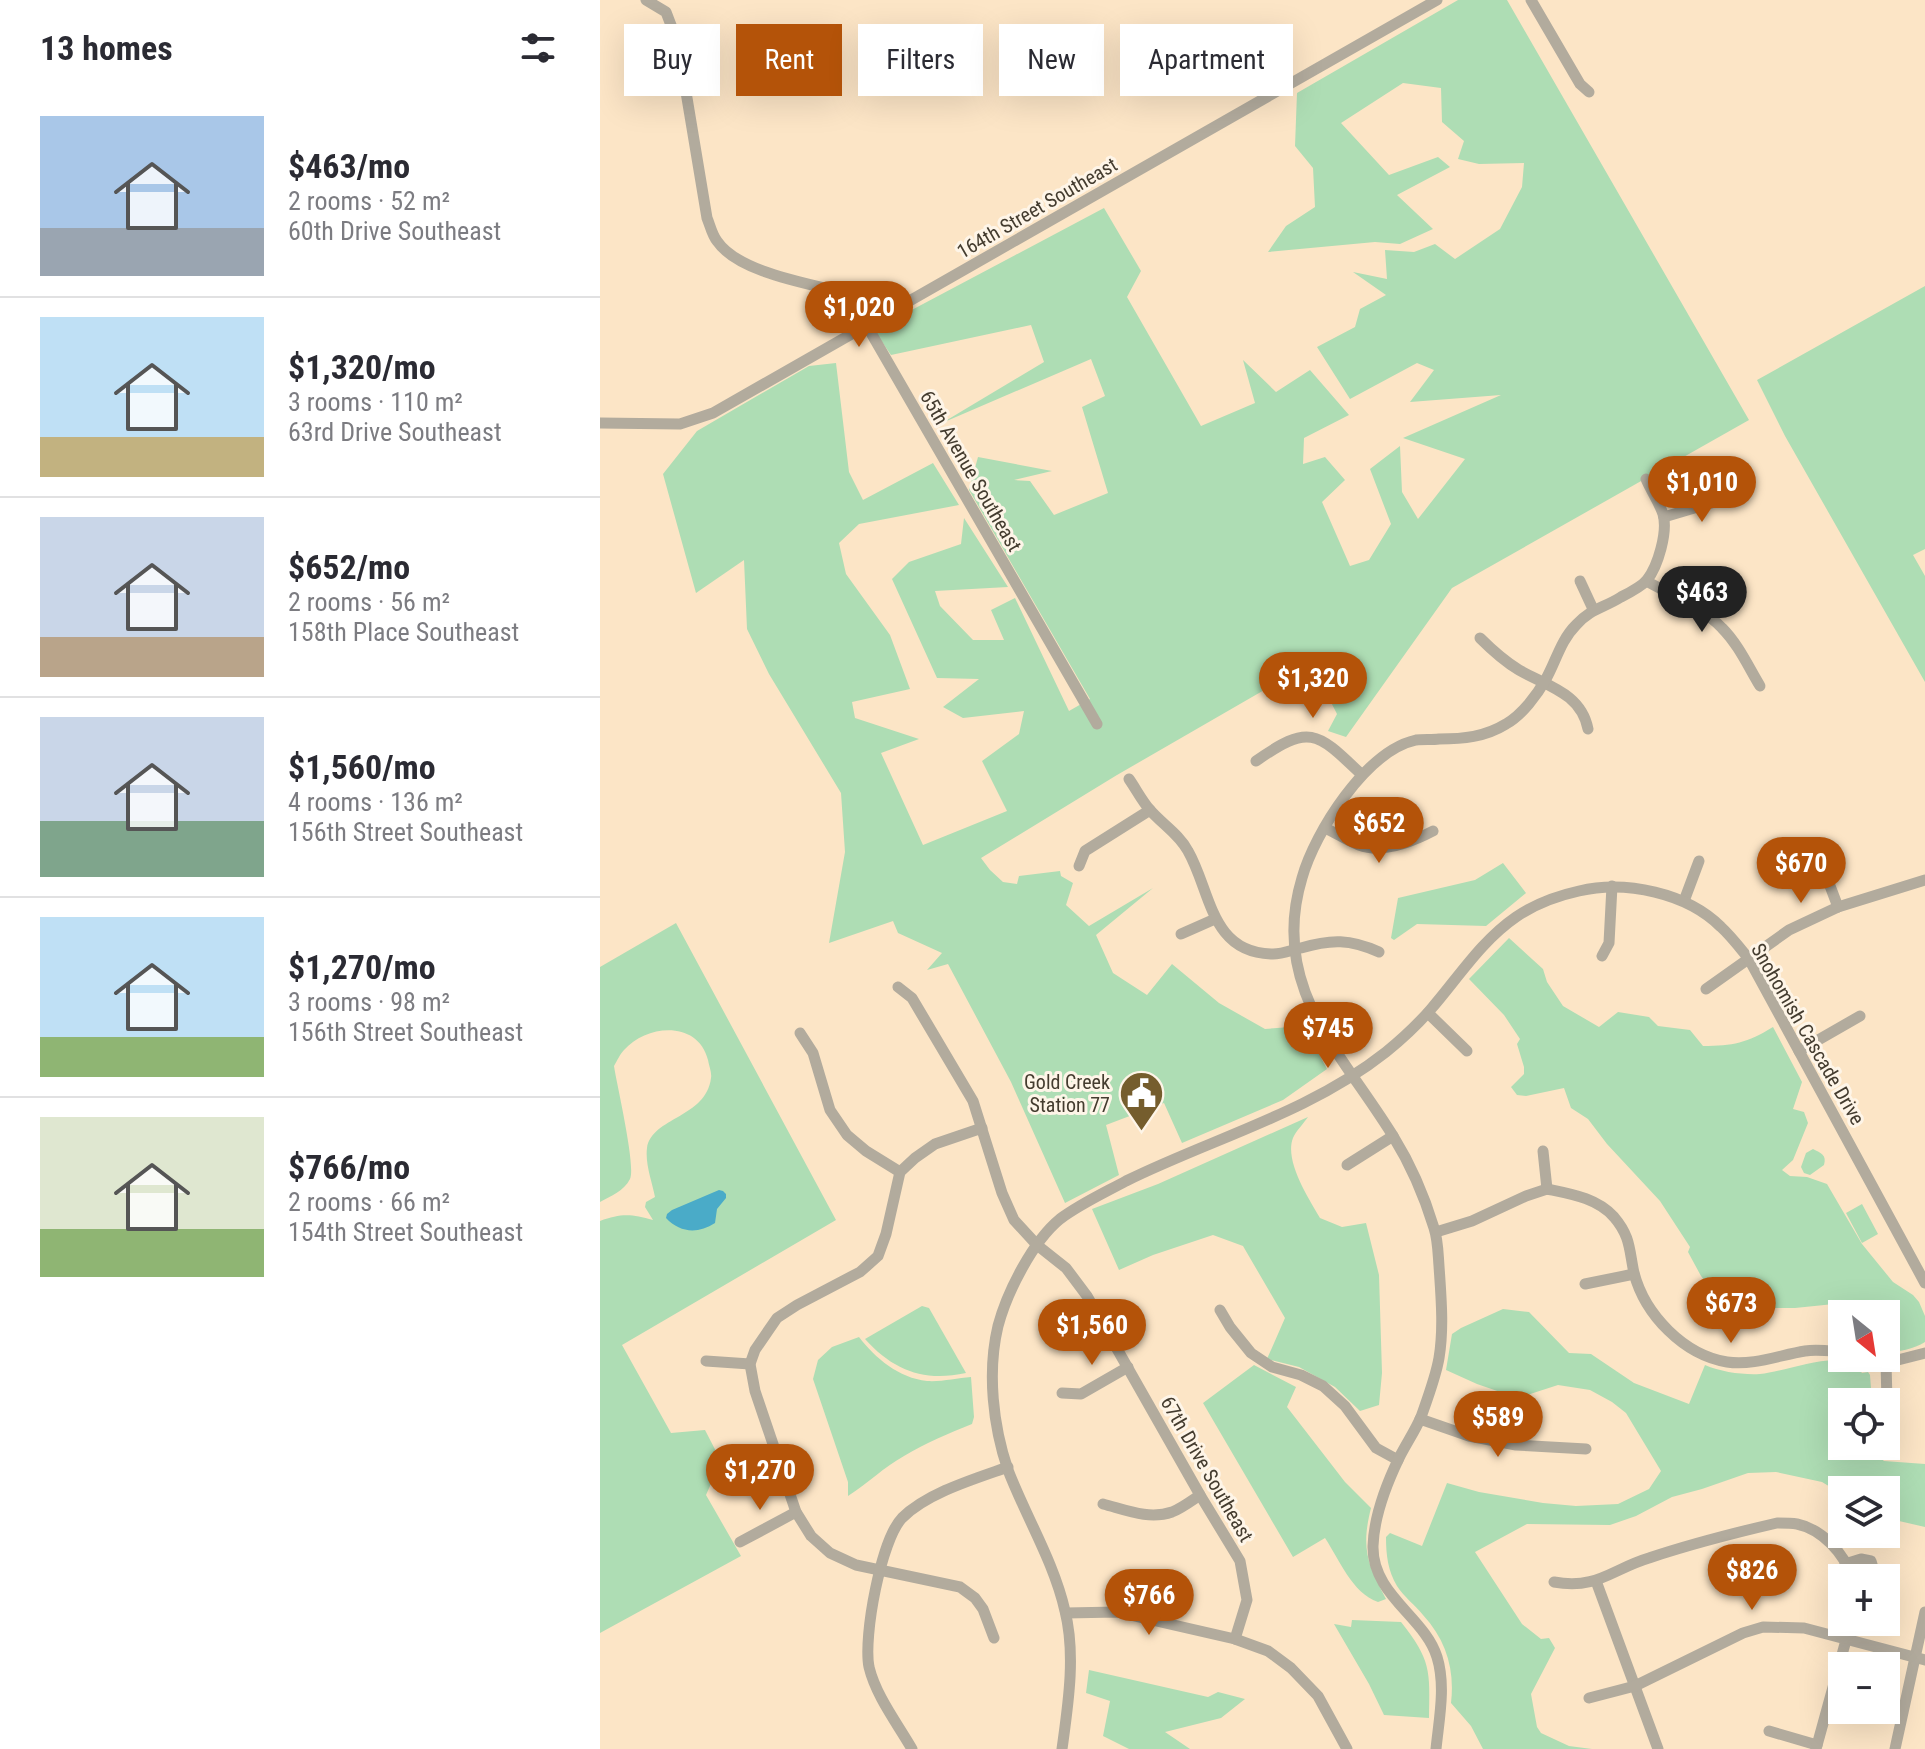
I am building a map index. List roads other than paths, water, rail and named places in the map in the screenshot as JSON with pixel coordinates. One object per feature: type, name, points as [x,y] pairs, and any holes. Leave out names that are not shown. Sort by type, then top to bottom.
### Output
[{"type":"street","name":"65th Avenue Southeast","points":[[646,0],[666,12],[674,33],[707,218],[716,241],[736,259],[760,270],[841,292],[852,300],[1097,724]]},
{"type":"street","name":"164th Street Southeast","points":[[600,423],[680,424],[713,413],[1437,0]]},
{"type":"street","points":[[1531,0],[1580,84],[1589,92]]},
{"type":"street","points":[[1436,1749],[1442,1688],[1437,1655],[1424,1633],[1401,1608],[1378,1574],[1372,1551],[1375,1522],[1398,1460],[1420,1419],[1439,1359],[1442,1303],[1436,1232],[1418,1181],[1393,1136],[1312,1012],[1295,949],[1295,915],[1300,884],[1308,858],[1325,828],[1340,802],[1362,775],[1391,751],[1415,740],[1480,736],[1508,723],[1545,682],[1563,642],[1575,625],[1593,609],[1619,599],[1646,581],[1664,537],[1664,517],[1646,479]]},
{"type":"street","points":[[1664,517],[1727,495]]},
{"type":"street","points":[[1580,581],[1593,609]]},
{"type":"street","points":[[1646,581],[1721,626],[1738,647],[1760,686]]},
{"type":"street","points":[[1480,638],[1497,655],[1569,698],[1585,715],[1588,729]]},
{"type":"street","points":[[1256,761],[1282,743],[1304,736],[1321,740],[1334,748],[1362,775]]},
{"type":"street","points":[[1129,779],[1150,810],[1188,849],[1215,919],[1233,941],[1251,951],[1273,955],[1324,941],[1361,944],[1379,952]]},
{"type":"street","points":[[1079,866],[1085,851],[1150,810]]},
{"type":"street","points":[[1325,828],[1362,847],[1386,848],[1415,841],[1433,831]]},
{"type":"street","points":[[1684,901],[1699,861]]},
{"type":"street","points":[[1824,870],[1838,907]]},
{"type":"street","points":[[1706,989],[1789,930],[1838,907],[1925,880]]},
{"type":"street","points":[[1602,956],[1609,943],[1612,886]]},
{"type":"street","name":"Snohomish Cascade Drive","points":[[1062,1749],[1070,1671],[1066,1613],[1008,1467],[996,1417],[992,1369],[998,1325],[1013,1288],[1037,1245],[1059,1220],[1094,1198],[1162,1163],[1286,1113],[1352,1076],[1387,1051],[1428,1013],[1498,931],[1550,898],[1612,886],[1658,892],[1684,901],[1720,925],[1749,959],[1920,1260],[1925,1283]]},
{"type":"street","points":[[1181,934],[1215,919]]},
{"type":"street","name":"67th Drive Southeast","points":[[898,987],[912,998],[920,1010],[973,1101],[1014,1220],[1037,1245],[1066,1268],[1080,1286],[1240,1561],[1247,1600],[1235,1639]]},
{"type":"street","points":[[1428,1013],[1467,1051]]},
{"type":"street","points":[[1799,1051],[1860,1016]]},
{"type":"street","points":[[800,1033],[813,1053],[830,1110],[847,1135],[900,1172]]},
{"type":"street","points":[[982,1128],[935,1144],[900,1172],[878,1256],[860,1272],[777,1318],[755,1350],[750,1364],[755,1391],[796,1512],[811,1536],[830,1553],[856,1565],[960,1587],[975,1598],[983,1609],[994,1638]]},
{"type":"street","points":[[1347,1165],[1393,1136]]},
{"type":"street","points":[[1543,1151],[1547,1189]]},
{"type":"street","points":[[1436,1232],[1472,1221],[1547,1189],[1575,1195],[1597,1204],[1613,1216],[1626,1235],[1632,1252],[1634,1274],[1645,1299],[1655,1316],[1678,1341],[1725,1362],[1747,1363],[1810,1350],[1828,1351]]},
{"type":"street","points":[[1585,1284],[1634,1274]]},
{"type":"street","points":[[1220,1310],[1251,1353],[1272,1367],[1301,1375],[1323,1386],[1345,1406],[1376,1448],[1398,1460]]},
{"type":"street","points":[[1900,1359],[1925,1353]]},
{"type":"street","points":[[706,1361],[750,1364]]},
{"type":"street","points":[[1062,1393],[1081,1394],[1128,1367]]},
{"type":"street","points":[[1420,1419],[1469,1436],[1516,1445],[1586,1449]]},
{"type":"street","points":[[912,1749],[869,1667],[867,1641],[888,1542],[900,1520],[918,1505],[1008,1467]]},
{"type":"street","points":[[1103,1504],[1146,1516],[1159,1515],[1174,1511],[1200,1495]]},
{"type":"street","points":[[740,1542],[796,1512]]},
{"type":"street","points":[[1554,1582],[1596,1581],[1646,1559],[1777,1523],[1799,1524],[1821,1535],[1837,1550],[1845,1564],[1861,1559],[1872,1564]]},
{"type":"street","points":[[1596,1581],[1658,1749]]},
{"type":"street","points":[[1066,1613],[1117,1612],[1235,1639],[1268,1651],[1291,1668],[1318,1696],[1347,1749]]},
{"type":"street","points":[[1895,1749],[1920,1658],[1925,1612]]},
{"type":"street","points":[[1589,1698],[1635,1686],[1743,1633],[1763,1627],[1804,1628],[1920,1658]]},
{"type":"street","points":[[1769,1731],[1817,1747],[1848,1636]]},
{"type":"water","points":[[719,1190],[726,1194],[726,1198],[717,1209],[715,1223],[709,1227],[683,1229],[666,1218],[672,1210]]},
{"type":"place","name":"Gold Creek Station 77","points":[[1141,1132]]}]
